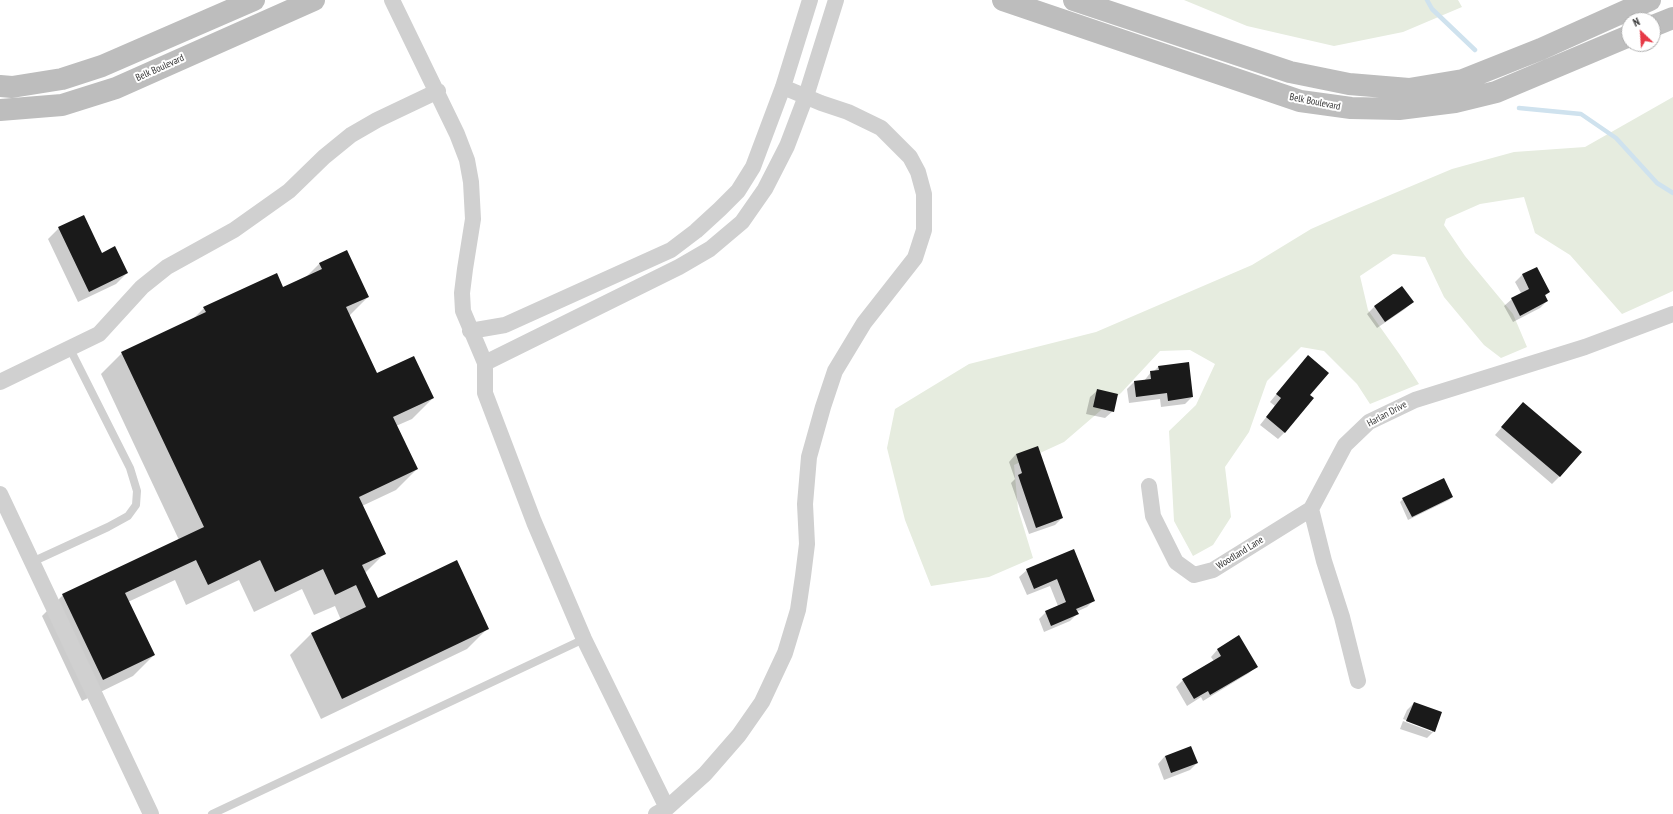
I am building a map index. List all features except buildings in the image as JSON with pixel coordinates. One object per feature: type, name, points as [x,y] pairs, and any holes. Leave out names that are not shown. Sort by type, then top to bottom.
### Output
[{"type":"street","points":[[0,86],[12,87],[62,79],[102,66],[254,0]]},
{"type":"street","name":"Belk Boulevard","points":[[0,110],[62,105],[116,88],[314,0]]},
{"type":"street","points":[[392,0],[438,91],[457,134],[466,160],[471,182],[473,219],[462,293],[463,311],[470,331],[485,363],[484,393],[495,417],[534,522],[584,639],[662,811],[705,774],[739,735],[762,702],[786,653],[798,610],[807,544],[806,504],[809,457],[823,407],[836,371],[864,324],[915,258],[924,230],[924,194],[918,172],[910,157],[881,128],[848,112],[783,87]]},
{"type":"street","points":[[470,331],[505,325],[671,250],[696,231],[738,191],[753,167],[766,137],[810,0]]},
{"type":"street","points":[[485,363],[680,268],[710,249],[742,222],[765,189],[787,146],[806,96],[836,0]]},
{"type":"street","name":"Belk Boulevard","points":[[1003,0],[1300,101],[1351,108],[1399,109],[1455,102],[1496,92],[1621,39]]},
{"type":"street","points":[[1074,0],[1290,72],[1348,84],[1409,90],[1464,80],[1542,49],[1650,0]]},
{"type":"street","points":[[1661,23],[1673,18]]},
{"type":"street","points":[[0,382],[99,334],[142,287],[167,267],[234,230],[289,190],[324,156],[351,135],[377,120],[438,91]]},
{"type":"street","name":"Harlan Drive","points":[[1311,509],[1345,446],[1369,422],[1415,400],[1586,347],[1673,314]]},
{"type":"street","name":"Woodland Lane","points":[[1149,486],[1153,516],[1176,562],[1194,575],[1213,570],[1311,509]]},
{"type":"street","points":[[0,494],[151,814]]},
{"type":"street","points":[[1311,509],[1324,561],[1342,617],[1358,681]]},
{"type":"lane","points":[[32,562],[108,527],[128,516],[136,505],[137,491],[130,468],[70,349]]},
{"type":"lane","points":[[212,814],[584,639]]},
{"type":"shaded area","points":[[1184,0],[1458,0],[1462,7],[1403,32],[1334,46],[1247,26]]},
{"type":"shaded area","points":[[1673,97],[1673,291],[1622,314],[1570,255],[1535,233],[1524,197],[1480,204],[1446,219],[1444,225],[1465,256],[1513,314],[1527,347],[1501,358],[1484,345],[1444,297],[1425,257],[1393,254],[1360,276],[1368,310],[1419,384],[1370,404],[1357,384],[1324,351],[1301,347],[1267,381],[1249,432],[1225,467],[1231,517],[1213,545],[1193,556],[1174,521],[1169,431],[1196,405],[1215,364],[1190,350],[1160,351],[1121,393],[1064,442],[1014,465],[1018,509],[1033,558],[989,577],[931,586],[905,520],[887,448],[895,409],[969,364],[1096,332],[1252,265],[1311,229],[1452,169],[1514,152],[1585,147]]},
{"type":"waterway","points":[[1427,0],[1432,9],[1475,50]]},
{"type":"waterway","points":[[1519,108],[1581,114],[1616,138],[1657,183],[1673,193]]}]
